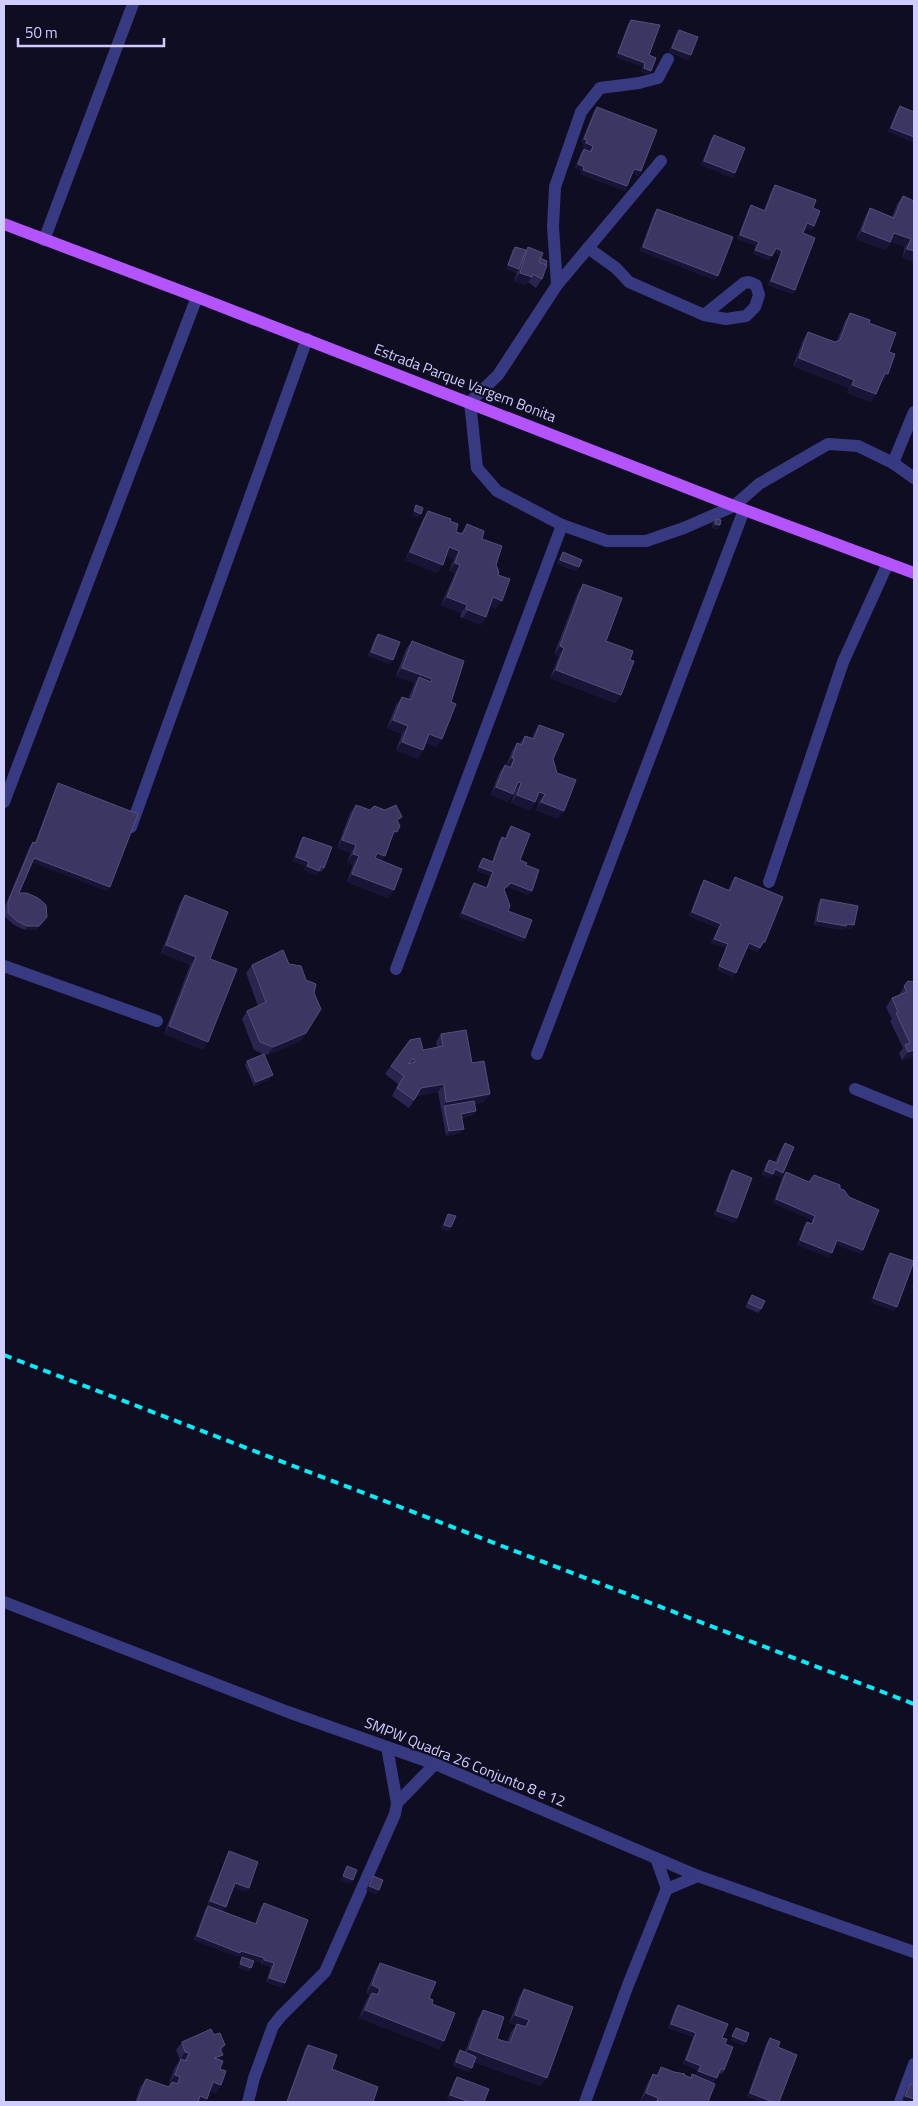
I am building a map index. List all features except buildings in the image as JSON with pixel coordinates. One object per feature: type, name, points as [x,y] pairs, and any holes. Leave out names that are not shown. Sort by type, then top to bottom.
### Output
[{"type":"main road","name":"Estrada Parque Vargem Bonita","points":[[4,224],[307,339],[739,508],[914,573]]},
{"type":"street","points":[[44,240],[133,4]]},
{"type":"street","points":[[557,285],[553,227],[555,187],[581,112],[600,88],[639,83],[658,78],[668,59]]},
{"type":"street","points":[[661,161],[557,285],[498,376],[470,402],[477,468],[497,491],[562,526],[607,542],[646,541],[739,508]]},
{"type":"street","points":[[588,248],[616,268],[629,282],[704,315]]},
{"type":"street","points":[[4,802],[197,297]]},
{"type":"street","points":[[127,836],[307,339]]},
{"type":"street","points":[[893,463],[914,412]]},
{"type":"street","points":[[537,1054],[739,508],[758,484],[828,444],[858,446],[893,463],[914,478]]},
{"type":"street","points":[[396,969],[562,526]]},
{"type":"street","points":[[769,882],[843,662],[888,563]]},
{"type":"street","points":[[4,966],[156,1021]]},
{"type":"street","points":[[855,1089],[914,1113]]},
{"type":"street","name":"SMPW Quadra 26 Conjunto 8 e 12","points":[[4,1602],[279,1708],[435,1764],[698,1876],[914,1952]]},
{"type":"street","points":[[248,2102],[254,2078],[273,2026],[318,1981],[328,1966],[394,1814],[397,1803],[387,1747]]},
{"type":"street","points":[[397,1803],[435,1764]]},
{"type":"street","points":[[584,2102],[667,1889],[656,1858]]},
{"type":"street","points":[[667,1889],[698,1876]]},
{"type":"street","points":[[900,2102],[914,2064]]},
{"type":"railway","points":[[4,1355],[914,1704]]}]
